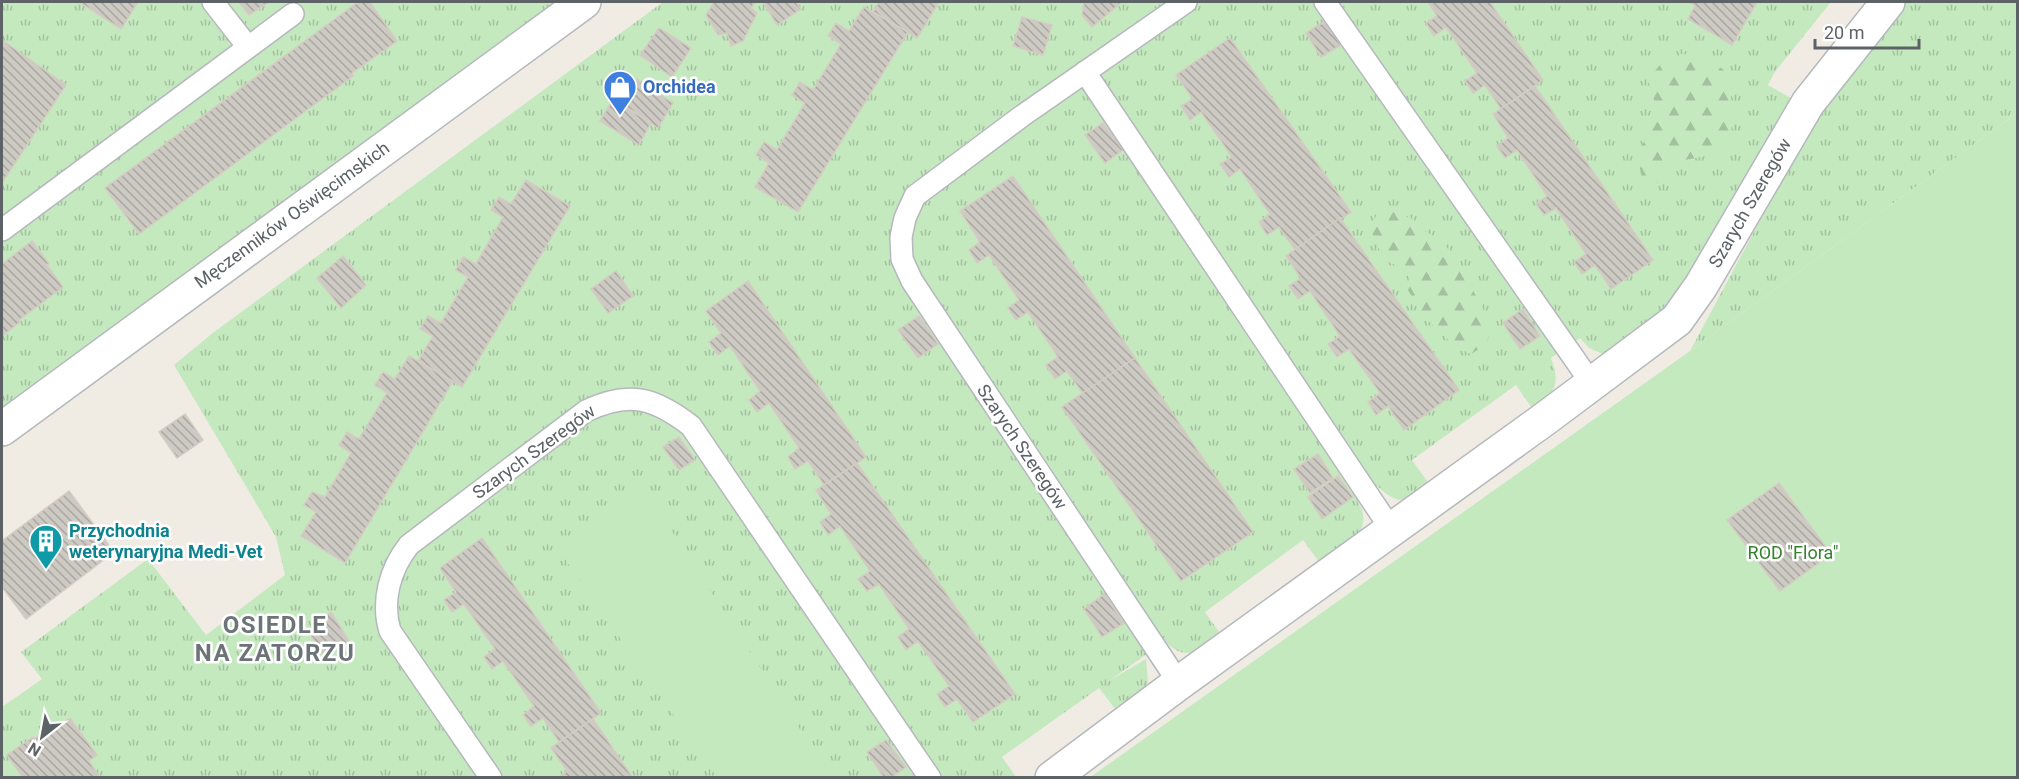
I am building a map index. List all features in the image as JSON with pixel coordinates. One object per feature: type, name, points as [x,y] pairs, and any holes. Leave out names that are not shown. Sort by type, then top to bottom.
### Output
[{"type":"street","name":"Męczenników Oświęcimskich","points":[[2,429],[584,2]]},
{"type":"street","name":"Szarych Szeregów","points":[[1052,777],[1677,320],[1701,286],[1809,103],[1888,2]]},
{"type":"lane","points":[[213,2],[248,47]]},
{"type":"lane","name":"Szarych Szeregów","points":[[1179,682],[912,281],[902,259],[903,227],[915,196],[1022,116],[1186,2]]},
{"type":"lane","points":[[1325,2],[1592,384]]},
{"type":"lane","points":[[2,230],[293,14]]},
{"type":"lane","points":[[1085,72],[1391,529]]},
{"type":"lane","name":"Szarych Szeregów","points":[[491,777],[390,632],[386,598],[395,567],[409,544],[586,411],[602,403],[636,399],[648,400],[668,409],[691,426],[930,777]]},
{"type":"green space","points":[[2,2],[584,2],[2,429]]},
{"type":"green space","points":[[663,2],[1831,2],[1774,73],[1768,85],[1798,102],[1675,309],[1605,355],[1589,348],[1580,338],[1551,358],[1556,376],[1554,388],[1534,411],[1516,385],[1412,460],[1430,485],[1403,500],[1392,497],[1377,486],[1357,501],[1362,511],[1363,521],[1360,530],[1339,553],[1322,566],[1303,540],[1205,612],[1222,636],[1194,652],[1187,653],[1180,652],[1165,641],[1109,681],[1146,659],[1148,682],[1143,692],[1119,714],[1099,688],[1002,757],[1016,777],[2,777],[2,707],[42,679],[21,652],[148,559],[206,635],[285,575],[276,537],[174,365],[214,332]]},
{"type":"green space","points":[[1906,2],[2017,2],[2017,113],[1690,351],[1816,116]]},
{"type":"green space","points":[[1681,54],[1694,55],[1723,69],[1734,113],[1729,143],[1718,151],[1672,165],[1666,176],[1655,184],[1643,181],[1637,156],[1658,114],[1648,79],[1660,65]]},
{"type":"green space","name":"ROD \"Flora\"","points":[[2017,113],[2017,777],[1089,778],[1690,351]]},
{"type":"green space","points":[[1393,212],[1411,218],[1426,232],[1442,241],[1458,262],[1491,324],[1487,344],[1471,354],[1456,347],[1423,316],[1408,290],[1409,275],[1398,266],[1384,260],[1370,228],[1377,214]]},
{"type":"green space","points":[[645,490],[831,777],[717,777],[558,549]]},
{"type":"building","points":[[79,2],[138,2],[121,29]]},
{"type":"building","points":[[239,2],[269,2],[249,15]]},
{"type":"building","points":[[358,2],[370,2],[397,41],[139,234],[105,188]]},
{"type":"building","points":[[714,2],[755,2],[751,8],[757,13],[743,41],[731,46],[727,33],[718,35],[706,15]]},
{"type":"building","points":[[763,2],[796,2],[801,9],[777,25]]},
{"type":"building","points":[[879,2],[939,2],[917,38],[873,12]]},
{"type":"building","points":[[1084,2],[1122,2],[1092,27],[1082,15]]},
{"type":"building","points":[[1428,2],[1490,2],[1543,80],[1501,109],[1485,85],[1473,93],[1465,81],[1477,73],[1446,27],[1434,36],[1426,23],[1437,16]]},
{"type":"building","points":[[1689,2],[1757,2],[1732,45],[1688,19],[1695,6]]},
{"type":"building","points":[[864,7],[908,32],[798,212],[755,187],[769,163],[756,155],[764,142],[777,150],[805,103],[792,95],[800,82],[813,90],[841,44],[828,36],[836,23],[849,31]]},
{"type":"building","points":[[1022,17],[1052,25],[1043,55],[1013,46]]},
{"type":"building","points":[[1325,21],[1341,45],[1321,57],[1306,33]]},
{"type":"building","points":[[659,28],[691,48],[672,77],[640,55]]},
{"type":"building","points":[[1230,38],[1351,212],[1295,250],[1279,227],[1267,235],[1259,222],[1270,214],[1240,169],[1229,177],[1220,164],[1232,157],[1201,112],[1190,120],[1181,106],[1193,99],[1176,75]]},
{"type":"building","points":[[2,40],[66,85],[2,183]]},
{"type":"building","points":[[634,78],[673,103],[658,128],[619,102]]},
{"type":"building","points":[[1535,86],[1653,260],[1611,289],[1595,265],[1582,274],[1574,262],[1586,254],[1556,208],[1544,215],[1536,204],[1547,196],[1517,150],[1505,158],[1497,146],[1508,138],[1493,114]]},
{"type":"building","points":[[613,99],[651,123],[639,145],[600,121]]},
{"type":"building","points":[[1103,123],[1123,150],[1105,163],[1085,135]]},
{"type":"building","points":[[1013,176],[1135,358],[1083,394],[1067,371],[1055,379],[1046,365],[1058,357],[1028,312],[1016,320],[1008,308],[1019,300],[989,255],[977,263],[969,250],[980,242],[960,211]]},
{"type":"building","points":[[526,180],[570,206],[462,387],[418,361],[433,336],[420,329],[428,316],[441,323],[468,277],[456,270],[463,257],[476,264],[503,217],[491,210],[499,197],[511,204]]},
{"type":"building","points":[[1340,218],[1459,390],[1404,430],[1388,406],[1376,415],[1368,402],[1380,393],[1349,349],[1337,357],[1328,344],[1340,336],[1310,291],[1298,299],[1289,286],[1301,278],[1286,256]]},
{"type":"building","points":[[32,241],[63,287],[19,320],[20,322],[2,336],[2,264]]},
{"type":"building","points":[[343,256],[366,285],[341,308],[317,278]]},
{"type":"building","points":[[616,271],[633,296],[608,313],[591,289]]},
{"type":"building","points":[[748,281],[866,457],[824,485],[808,461],[795,469],[788,457],[799,448],[769,403],[757,412],[749,400],[760,391],[730,346],[718,355],[709,342],[721,333],[706,311]]},
{"type":"building","points":[[1523,309],[1540,336],[1520,349],[1503,323]]},
{"type":"building","points":[[919,316],[938,344],[918,358],[898,330]]},
{"type":"building","points":[[409,356],[453,381],[345,563],[301,536],[316,512],[304,505],[312,492],[325,497],[351,453],[339,445],[347,432],[359,439],[387,393],[375,385],[383,372],[395,379]]},
{"type":"building","points":[[1135,358],[1253,532],[1181,581],[1062,407]]},
{"type":"building","points":[[185,414],[203,440],[177,458],[159,432]]},
{"type":"building","points":[[679,437],[695,460],[679,470],[663,447]]},
{"type":"building","points":[[1318,454],[1333,478],[1310,493],[1294,469]]},
{"type":"building","points":[[857,463],[1015,694],[973,722],[957,699],[945,707],[937,694],[949,686],[918,641],[906,650],[898,637],[909,629],[879,584],[867,591],[858,579],[870,571],[840,526],[828,535],[820,522],[831,514],[816,490]]},
{"type":"building","points":[[1338,476],[1353,497],[1322,519],[1308,497]]},
{"type":"building","points":[[1779,483],[1831,554],[1780,591],[1727,520]]},
{"type":"building","name":"Przychodnia weterynaryjna Medi-Vet","points":[[69,491],[114,552],[26,619],[2,587],[2,541]]},
{"type":"building","points":[[482,538],[601,713],[559,742],[543,718],[531,726],[523,715],[534,706],[503,661],[492,669],[484,657],[495,649],[464,604],[452,612],[444,600],[456,592],[440,568]]},
{"type":"building","points":[[1104,594],[1124,623],[1102,637],[1084,609]]},
{"type":"building","points":[[331,612],[349,641],[325,657],[307,630]]},
{"type":"building","points":[[70,718],[97,755],[89,761],[100,778],[23,778],[7,755],[33,737],[34,739],[45,731],[48,734]]},
{"type":"building","points":[[593,719],[633,778],[558,778],[567,771],[551,748]]},
{"type":"building","points":[[886,740],[906,767],[890,778],[884,778],[867,752]]},
{"type":"place","name":"Orchidea","points":[[620,116]]},
{"type":"place","name":"Przychodnia weterynaryjna Medi-Vet","points":[[46,570]]},
{"type":"district","name":"OSIEDLE NA ZATORZU","points":[[275,639]]}]
